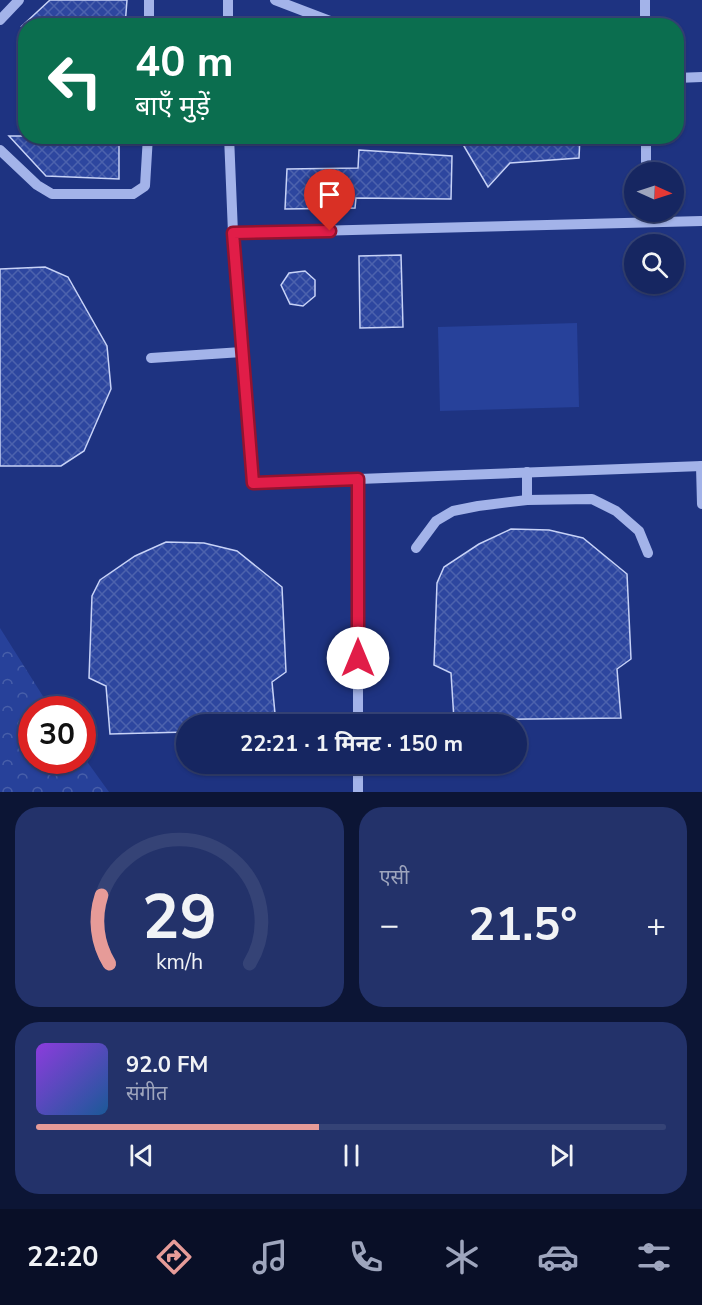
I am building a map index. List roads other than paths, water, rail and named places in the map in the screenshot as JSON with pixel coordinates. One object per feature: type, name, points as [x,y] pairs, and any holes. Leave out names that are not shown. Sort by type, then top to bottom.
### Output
[{"type":"street","points":[[0,20],[19,0]]},
{"type":"street","points":[[149,0],[149,18]]},
{"type":"street","points":[[228,0],[228,18]]},
{"type":"street","points":[[275,0],[322,18]]},
{"type":"street","points":[[645,0],[645,18]]},
{"type":"street","points":[[684,78],[702,78]]},
{"type":"street","points":[[0,150],[37,185],[52,194],[133,194],[145,186],[148,144]]},
{"type":"street","points":[[229,144],[233,233],[253,483],[701,466],[702,504]]},
{"type":"street","points":[[646,144],[646,162]]},
{"type":"street","points":[[233,233],[624,218]]},
{"type":"street","points":[[684,220],[702,221]]},
{"type":"street","points":[[151,358],[242,351]]},
{"type":"street","points":[[526,500],[527,472]]},
{"type":"street","points":[[358,479],[358,714]]},
{"type":"street","points":[[416,548],[436,521],[453,511],[526,500],[592,499],[615,511],[639,531],[648,553]]},
{"type":"street","points":[[358,774],[358,792]]}]
